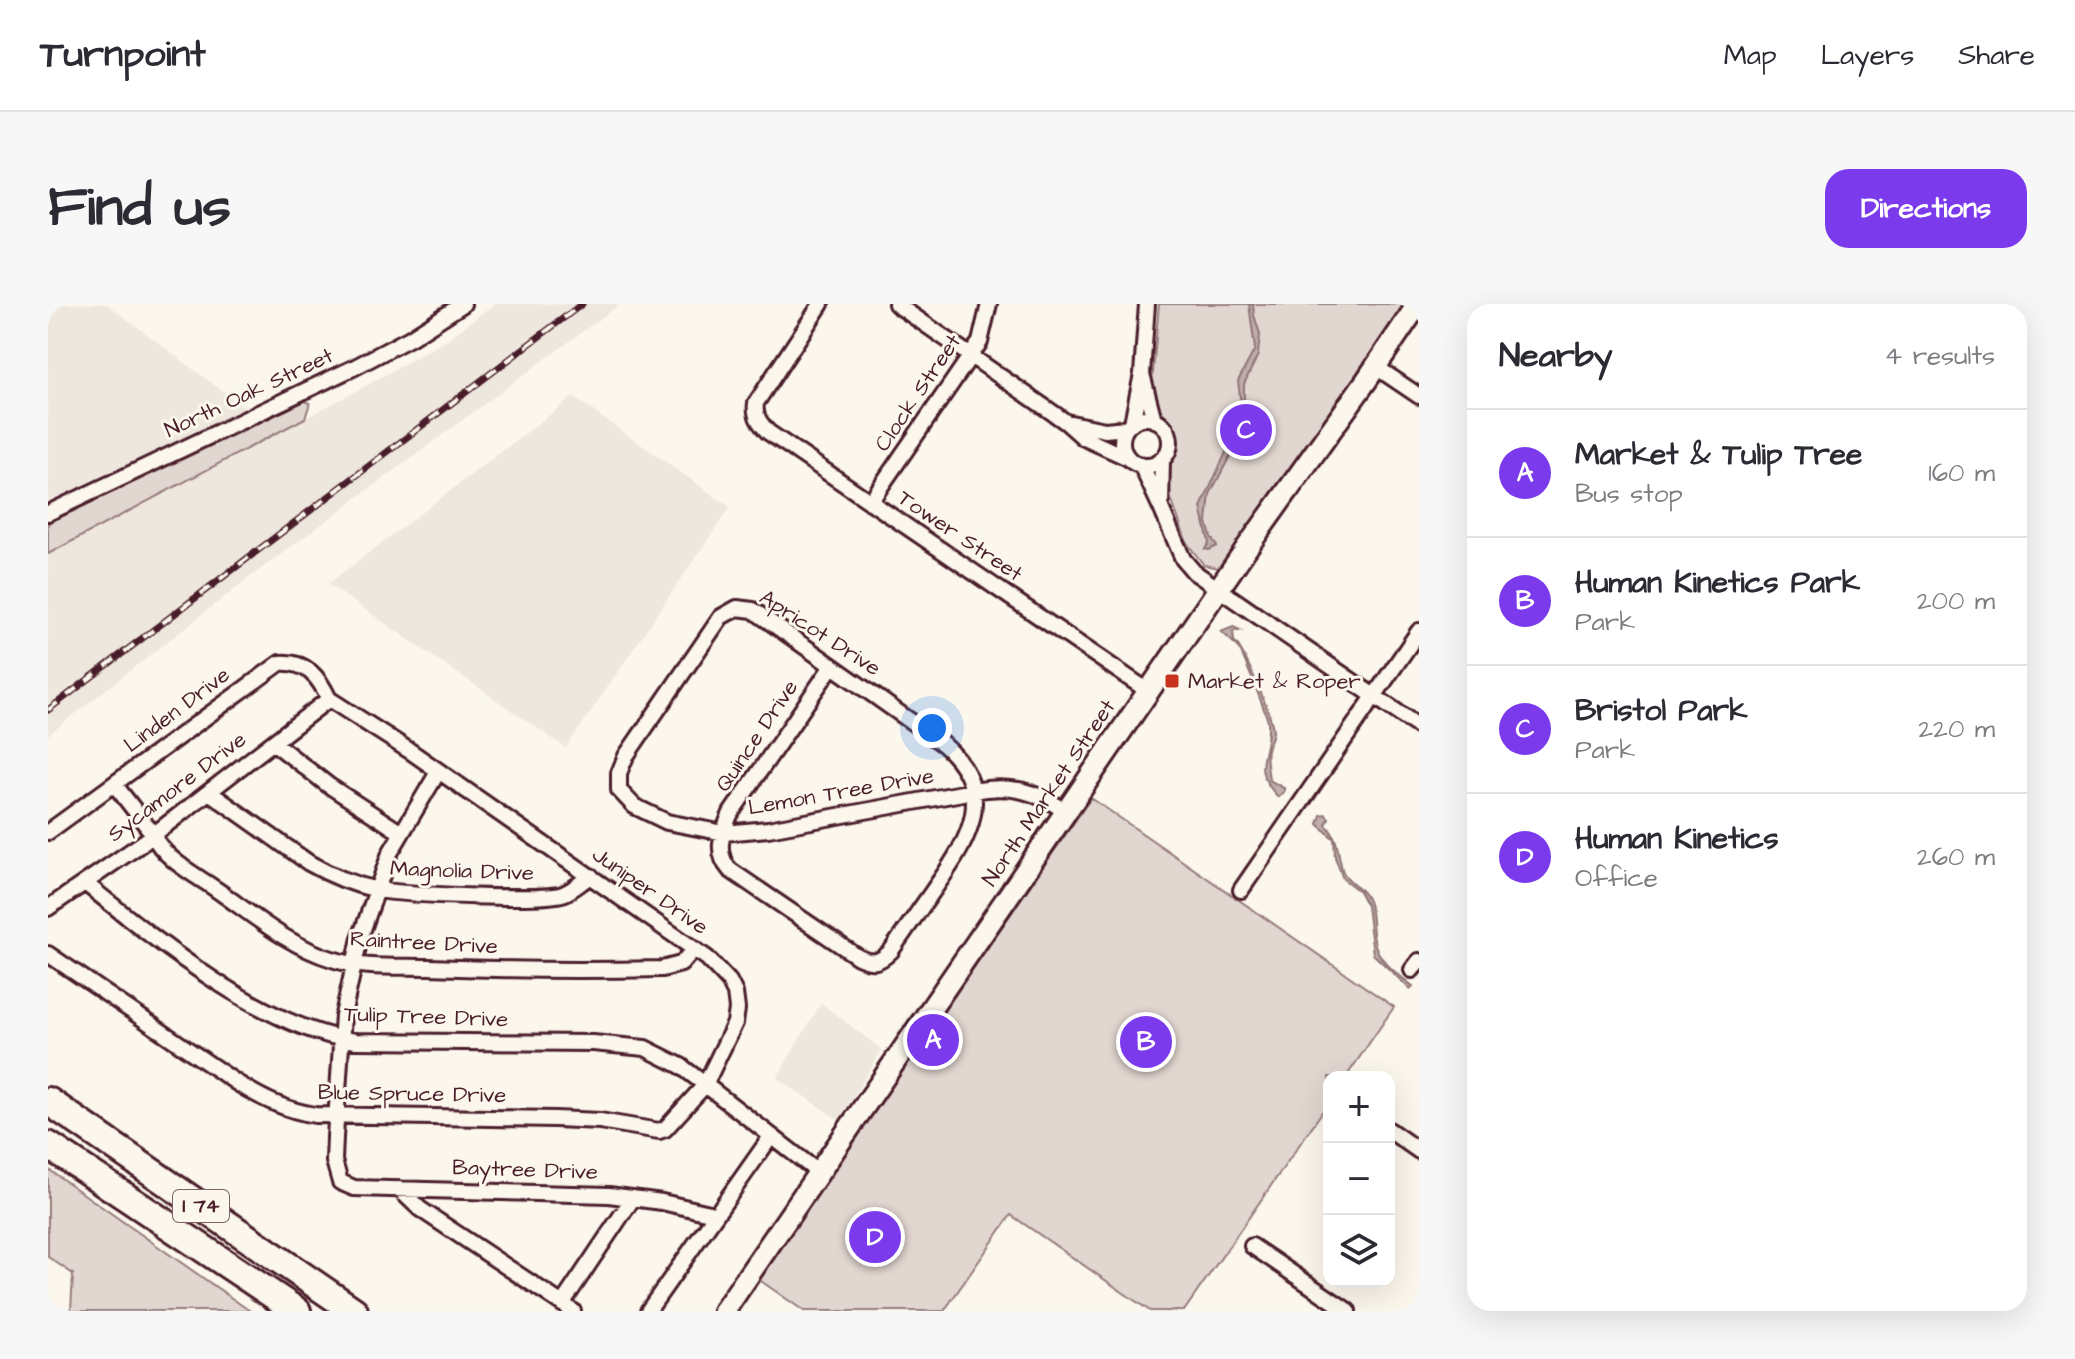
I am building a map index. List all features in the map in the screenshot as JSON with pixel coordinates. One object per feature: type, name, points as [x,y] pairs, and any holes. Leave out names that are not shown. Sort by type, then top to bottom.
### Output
[{"type":"highway","name":"I 74","points":[[48,1101],[354,1311]]},
{"type":"highway","name":"I 74","points":[[48,1145],[297,1311]]},
{"type":"main road","name":"North Market Street","points":[[724,1311],[1148,691],[1418,304]]},
{"type":"street","name":"North Oak Street","points":[[48,513],[355,367],[410,338],[463,304]]},
{"type":"street","name":"Tower Street","points":[[821,304],[764,389],[755,410],[759,422],[768,432],[1148,691]]},
{"type":"street","points":[[896,304],[1066,422],[1084,438],[1149,465],[1162,459]]},
{"type":"street","name":"Clock Street","points":[[870,502],[971,356],[984,334],[989,304]]},
{"type":"street","points":[[1147,304],[1142,374],[1122,443],[1161,508],[1183,559],[1194,572],[1419,727]]},
{"type":"street","points":[[1376,367],[1419,396]]},
{"type":"street","points":[[1142,374],[1154,420]]},
{"type":"street","points":[[1066,422],[1105,430],[1147,418],[1162,424],[1169,438],[1169,446],[1162,459],[1161,508]]},
{"type":"street","name":"Apricot Drive","points":[[625,799],[617,782],[626,756],[721,617],[737,608],[753,610],[953,752],[969,776],[973,791]]},
{"type":"street","points":[[1241,890],[1419,631]]},
{"type":"street","name":"Linden Drive","points":[[48,832],[280,663],[291,662],[308,669],[323,686],[329,699]]},
{"type":"street","name":"Quince Drive","points":[[724,833],[731,813],[832,666]]},
{"type":"street","name":"Sycamore Drive","points":[[48,908],[153,834],[329,699]]},
{"type":"street","name":"Juniper Drive","points":[[329,699],[591,876],[719,969],[729,981],[737,1001],[735,1023],[705,1085]]},
{"type":"street","points":[[274,743],[316,776],[400,832]]},
{"type":"street","points":[[337,1115],[343,1015],[366,919],[400,832],[438,772]]},
{"type":"street","name":"Raintree Drive","points":[[115,785],[161,848],[178,863],[280,934],[311,951],[354,965],[537,970],[662,969],[681,964],[694,949]]},
{"type":"street","name":"Lemon Tree Drive","points":[[625,799],[667,822],[724,833],[768,829],[1005,787],[1035,793],[1066,812]]},
{"type":"street","points":[[724,833],[720,856],[730,870],[858,957],[876,963],[891,951],[958,854],[972,824],[973,791]]},
{"type":"street","name":"Magnolia Drive","points":[[209,792],[309,863],[378,890],[539,897],[565,893],[591,876]]},
{"type":"street","name":"Tulip Tree Drive","points":[[85,883],[129,919],[259,1008],[342,1039],[630,1045],[661,1054],[705,1085]]},
{"type":"street","name":"Blue Spruce Drive","points":[[48,954],[264,1100],[297,1112],[585,1120],[659,1131],[671,1125],[705,1085]]},
{"type":"street","points":[[705,1085],[818,1172]]},
{"type":"street","name":"Baytree Drive","points":[[337,1115],[336,1176],[344,1185],[354,1188],[633,1198],[714,1214]]},
{"type":"street","points":[[1395,1134],[1419,1151]]},
{"type":"street","points":[[648,1311],[770,1138]]},
{"type":"street","points":[[399,1189],[420,1209],[568,1307],[633,1198]]},
{"type":"street","points":[[1252,1246],[1348,1311]]},
{"type":"shaded area","points":[[48,304],[107,304],[246,409],[48,501]]},
{"type":"shaded area","points":[[494,304],[620,304],[250,577],[48,735],[48,554],[364,387],[448,339]]},
{"type":"shaded area","points":[[1159,304],[1405,304],[1228,560],[1219,568],[1204,565],[1187,543],[1165,482],[1176,437],[1171,423],[1156,404],[1152,383]]},
{"type":"shaded area","points":[[1249,304],[1253,304],[1260,334],[1258,355],[1244,384],[1244,412],[1230,456],[1210,494],[1207,522],[1217,546],[1209,550],[1205,549],[1209,543],[1201,507],[1239,424],[1241,404],[1238,381],[1255,349]]},
{"type":"shaded area","points":[[573,397],[730,507],[566,748],[328,584]]},
{"type":"shaded area","points":[[305,401],[310,403],[305,418],[48,554],[48,523]]},
{"type":"shaded area","points":[[1233,627],[1240,630],[1233,631],[1234,641],[1238,646],[1250,669],[1272,724],[1273,733],[1266,760],[1269,780],[1284,788],[1278,797],[1262,769],[1268,735],[1264,709],[1239,649],[1221,632]]},
{"type":"shaded area","points":[[1091,798],[1394,1007],[1350,1071],[1323,1071],[1323,1111],[1184,1311],[1150,1311],[1011,1215],[944,1311],[804,1311],[758,1279]]},
{"type":"shaded area","points":[[1321,815],[1329,818],[1326,825],[1336,842],[1343,872],[1363,892],[1368,902],[1377,950],[1388,965],[1413,986],[1410,989],[1373,954],[1367,906],[1359,891],[1343,879],[1335,857],[1334,839],[1318,824]]},
{"type":"shaded area","points":[[821,1003],[882,1050],[839,1120],[777,1078]]},
{"type":"shaded area","points":[[48,1169],[250,1311],[71,1311],[73,1274],[48,1257]]},
{"type":"railway","points":[[48,710],[582,304]]},
{"type":"place","name":"Bristol Park","points":[[1246,430]]},
{"type":"place","name":"Market & Roper","points":[[1172,681]]},
{"type":"place","name":"Market & Tulip Tree","points":[[933,1040]]},
{"type":"place","name":"Human Kinetics Park","points":[[1146,1042]]},
{"type":"place","name":"Human Kinetics","points":[[875,1237]]}]
